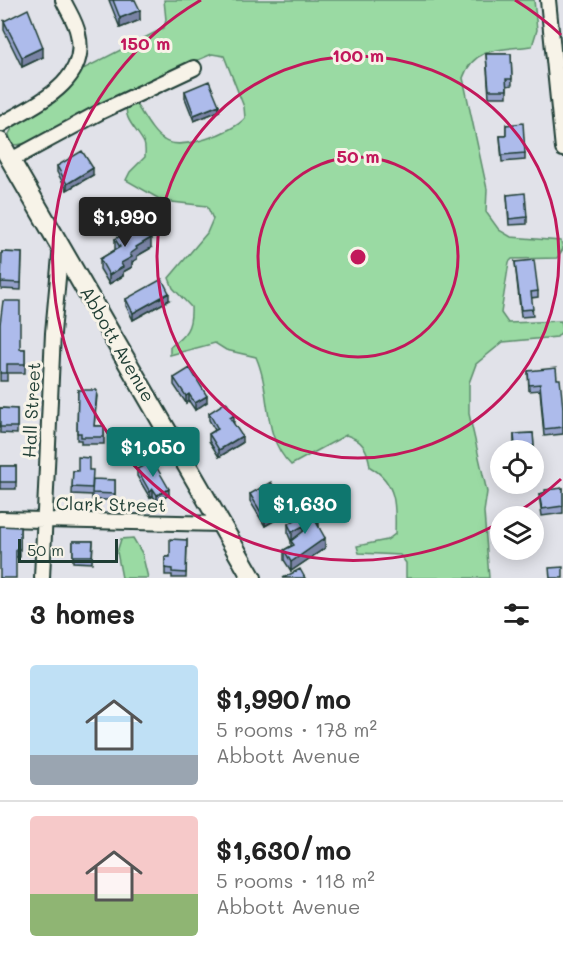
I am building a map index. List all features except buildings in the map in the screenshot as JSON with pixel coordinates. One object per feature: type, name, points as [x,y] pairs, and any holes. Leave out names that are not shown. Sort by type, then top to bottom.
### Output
[{"type":"street","points":[[0,126],[64,85],[76,67],[80,44],[78,31],[63,0]]},
{"type":"street","points":[[548,0],[563,149]]},
{"type":"street","points":[[11,160],[100,112],[194,68]]},
{"type":"street","name":"Abbott Avenue","points":[[0,142],[252,578]]},
{"type":"street","name":"Hall Street","points":[[42,578],[61,245]]},
{"type":"street","name":"Clark Street","points":[[0,519],[221,524]]},
{"type":"green space","points":[[164,0],[534,0],[537,30],[532,46],[490,51],[474,60],[463,78],[487,189],[486,212],[499,230],[511,237],[561,241],[563,249],[557,258],[512,259],[509,262],[501,313],[508,323],[561,321],[563,330],[557,337],[503,342],[476,364],[469,383],[469,414],[487,492],[484,512],[489,578],[406,578],[406,563],[400,555],[359,553],[357,546],[387,540],[395,534],[393,496],[385,480],[370,467],[368,456],[361,443],[346,435],[291,465],[275,441],[256,357],[226,350],[215,343],[170,355],[170,347],[184,335],[189,326],[191,307],[173,288],[169,278],[207,233],[213,219],[207,206],[163,201],[126,180],[130,172],[145,157],[145,150],[144,143],[128,119],[126,108],[128,103],[135,103],[156,133],[172,143],[194,142],[230,129],[245,118],[244,107],[224,56],[212,54],[140,85],[31,142],[11,144],[9,134],[13,127],[57,98],[73,84],[83,69],[164,28],[166,20]]},
{"type":"green space","points":[[133,538],[142,553],[148,578],[122,578],[117,552],[121,539]]}]
